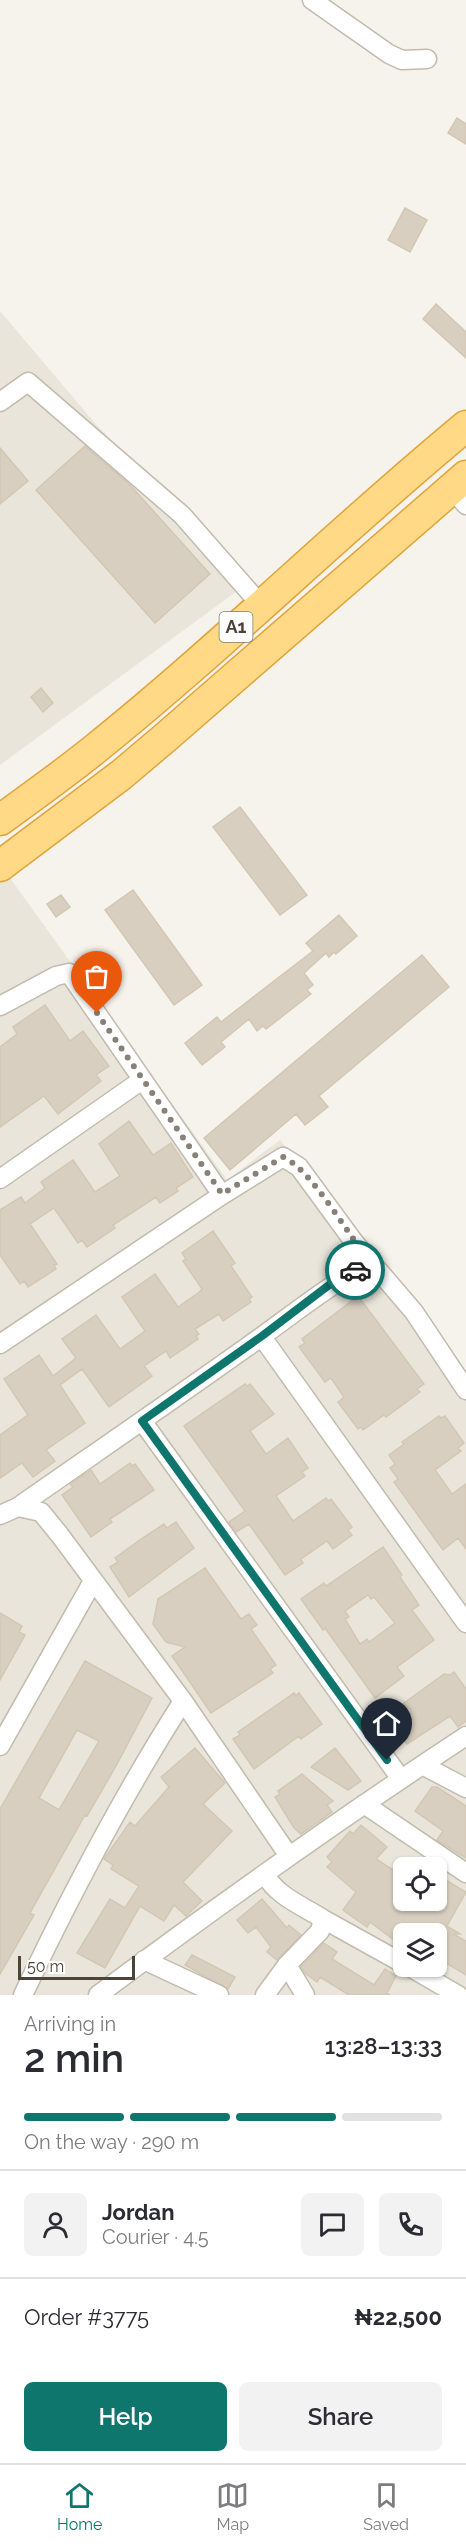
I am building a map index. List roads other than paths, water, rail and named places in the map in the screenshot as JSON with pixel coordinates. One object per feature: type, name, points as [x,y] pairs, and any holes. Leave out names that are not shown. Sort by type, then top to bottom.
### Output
[{"type":"highway","name":"A1","points":[[0,820],[95,749],[261,605],[388,490],[466,426]]},
{"type":"highway","name":"A1","points":[[0,866],[84,804],[157,745],[461,490]]},
{"type":"street","points":[[312,0],[389,54],[402,60],[427,59]]},
{"type":"street","points":[[0,402],[28,382],[77,421],[182,515],[261,605]]},
{"type":"street","points":[[0,1006],[56,976],[69,973],[222,1194]]},
{"type":"street","points":[[0,1179],[142,1080]]},
{"type":"street","points":[[0,1344],[222,1194],[283,1157],[291,1161],[315,1187],[370,1262],[414,1312],[466,1390]]},
{"type":"street","points":[[0,1515],[18,1507],[142,1421],[262,1336],[333,1282],[370,1262]]},
{"type":"street","points":[[262,1336],[466,1623]]},
{"type":"street","points":[[142,1421],[401,1779]]},
{"type":"street","points":[[18,1507],[41,1512],[183,1701],[289,1856]]},
{"type":"street","points":[[0,1746],[93,1581]]},
{"type":"street","points":[[23,1995],[57,1923],[134,1780],[183,1701]]},
{"type":"street","points":[[98,1995],[289,1856],[466,1736]]},
{"type":"street","points":[[422,1765],[466,1788]]},
{"type":"street","points":[[364,1804],[466,1873]]},
{"type":"street","points":[[265,1874],[269,1882],[277,1889],[323,1919],[393,1958]]},
{"type":"street","points":[[265,1995],[287,1965],[320,1931],[323,1919]]},
{"type":"street","points":[[144,1960],[219,1995]]},
{"type":"street","points":[[287,1965],[305,1995]]},
{"type":"street","points":[[427,1977],[458,1995]]}]
